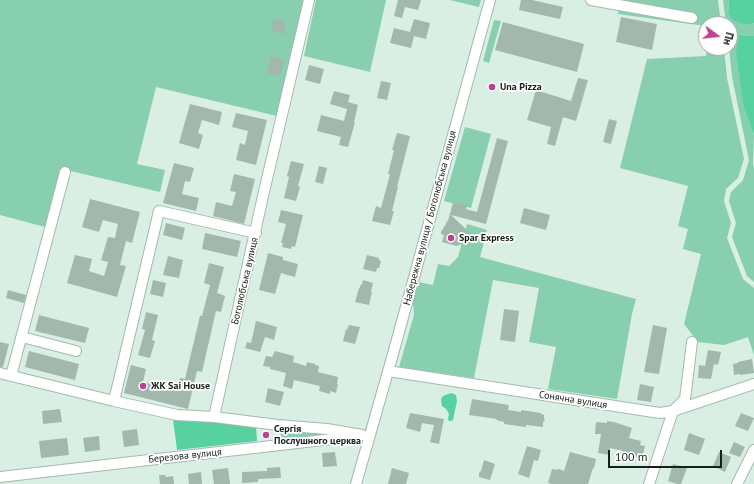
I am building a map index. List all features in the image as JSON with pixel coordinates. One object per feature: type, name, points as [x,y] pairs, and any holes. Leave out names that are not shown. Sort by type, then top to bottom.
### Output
[{"type":"street","name":"Боголюбська вулиця","points":[[214,417],[309,0]]},
{"type":"street","name":"Набережна вулиця / Боголюбська вулиця","points":[[356,484],[366,436],[388,371],[490,0]]},
{"type":"street","points":[[591,0],[692,18]]},
{"type":"street","points":[[11,376],[65,172]]},
{"type":"street","points":[[114,401],[159,211],[256,233]]},
{"type":"street","points":[[22,337],[76,351]]},
{"type":"street","points":[[649,484],[673,411],[684,399],[692,342]]},
{"type":"street","name":"Сонячна вулиця","points":[[388,371],[660,413],[673,411],[754,384]]},
{"type":"street","points":[[0,373],[177,415],[214,417],[327,429],[366,436]]},
{"type":"street","name":"Березова вулиця","points":[[0,477],[366,436]]},
{"type":"street","points":[[737,484],[754,450]]},
{"type":"shaded area","points":[[0,0],[304,0],[277,116],[156,87],[137,164],[165,170],[160,192],[62,169],[45,227],[0,215]]},
{"type":"shaded area","points":[[316,0],[386,0],[370,72],[304,56]]},
{"type":"shaded area","points":[[450,0],[481,0],[479,7]]},
{"type":"shaded area","points":[[621,0],[718,0],[720,16],[698,16],[698,25],[618,14]]},
{"type":"shaded area","points":[[723,0],[729,0],[728,13],[733,16],[725,16]]},
{"type":"shaded area","points":[[729,0],[754,0],[754,23],[747,25],[738,22],[738,16],[730,16],[728,13]]},
{"type":"shaded area","points":[[738,19],[747,25],[754,23],[754,36],[739,35],[744,109],[754,135],[754,282],[747,276],[732,237],[736,223],[729,201],[731,192],[743,180],[749,160],[732,77],[730,56],[738,56]]},
{"type":"shaded area","points":[[494,20],[501,21],[489,63],[483,61]]},
{"type":"shaded area","points":[[739,35],[754,36],[754,135],[744,109],[736,56],[738,56]]},
{"type":"shaded area","points":[[725,56],[727,78],[744,159],[738,178],[726,189],[724,201],[731,223],[727,238],[743,279],[754,288],[754,355],[748,337],[724,345],[698,342],[684,324],[701,254],[683,249],[688,229],[678,226],[688,186],[620,168],[647,59]]},
{"type":"shaded area","points":[[465,127],[491,134],[471,208],[444,201]]},
{"type":"shaded area","points":[[467,224],[487,230],[480,257],[636,299],[617,399],[548,389],[556,347],[529,342],[539,288],[493,280],[474,378],[399,367],[414,315],[413,303],[419,282],[433,285],[438,264],[449,266],[458,257]]},
{"type":"shaded area","points":[[451,393],[456,395],[457,401],[453,420],[449,421],[449,414],[442,406],[441,400],[442,397]]},
{"type":"shaded area","points":[[173,419],[256,426],[257,441],[177,450]]},
{"type":"shaded area","points":[[278,429],[322,433],[323,435],[279,440],[279,438],[281,438],[280,431]]},
{"type":"building","points":[[398,0],[421,0],[418,10],[405,7],[402,18],[394,16]]},
{"type":"building","points":[[521,0],[532,0],[563,7],[560,19],[519,10]]},
{"type":"building","points":[[621,17],[657,24],[652,50],[616,42]]},
{"type":"building","points":[[281,18],[286,22],[285,25],[287,27],[284,34],[272,31],[273,26],[271,24],[274,19],[278,20]]},
{"type":"building","points":[[414,19],[430,23],[426,39],[414,36],[411,48],[390,43],[394,28],[410,32]]},
{"type":"building","points":[[503,22],[584,44],[577,72],[495,50]]},
{"type":"building","points":[[271,56],[284,59],[280,76],[267,73]]},
{"type":"building","points":[[309,65],[324,69],[320,84],[305,80]]},
{"type":"building","points":[[578,78],[588,80],[576,121],[563,117],[555,146],[547,144],[551,127],[527,120],[536,90],[571,101]]},
{"type":"building","points":[[381,81],[391,83],[387,100],[377,98]]},
{"type":"building","points":[[334,91],[350,95],[348,102],[358,105],[348,147],[339,145],[341,137],[317,131],[321,115],[344,121],[347,109],[330,104]]},
{"type":"building","points":[[190,104],[222,112],[219,125],[202,120],[198,133],[203,135],[199,149],[179,143]]},
{"type":"building","points":[[236,113],[267,120],[256,165],[236,160],[240,143],[245,145],[248,131],[232,127]]},
{"type":"building","points":[[609,119],[617,121],[611,144],[603,142]]},
{"type":"building","points":[[397,133],[410,136],[397,187],[392,211],[394,211],[390,225],[372,221],[376,206],[381,208],[390,174],[388,174],[394,150],[392,150]]},
{"type":"building","points":[[497,138],[508,141],[486,224],[451,215],[468,231],[470,235],[465,243],[456,246],[442,242],[444,235],[441,234],[441,232],[448,221],[453,202],[467,206],[466,209],[477,212]]},
{"type":"building","points":[[291,161],[304,164],[298,186],[300,187],[296,201],[284,198]]},
{"type":"building","points":[[174,163],[194,168],[190,182],[185,181],[182,194],[199,198],[196,211],[163,203]]},
{"type":"building","points":[[319,166],[327,168],[323,184],[315,182]]},
{"type":"building","points":[[234,174],[255,179],[244,224],[213,216],[216,202],[232,206],[236,192],[230,191]]},
{"type":"building","points":[[90,199],[140,212],[132,243],[126,241],[120,265],[126,266],[117,297],[67,283],[75,255],[92,259],[89,271],[104,276],[108,262],[101,260],[108,237],[115,238],[118,224],[103,220],[99,232],[82,227]]},
{"type":"building","points":[[524,208],[550,215],[546,230],[520,223]]},
{"type":"building","points":[[281,210],[303,215],[295,247],[292,246],[291,249],[282,247],[283,243],[281,243],[286,224],[278,222]]},
{"type":"building","points":[[166,223],[185,228],[182,240],[163,235]]},
{"type":"building","points":[[205,233],[241,241],[237,257],[202,249]]},
{"type":"building","points":[[268,253],[283,257],[283,260],[298,264],[295,277],[281,273],[275,294],[259,290]]},
{"type":"building","points":[[367,255],[379,258],[381,261],[376,272],[363,269]]},
{"type":"building","points":[[168,256],[183,260],[179,278],[163,275]]},
{"type":"building","points":[[209,263],[224,267],[217,293],[225,296],[221,312],[216,311],[202,372],[197,371],[188,409],[124,393],[131,365],[146,369],[143,382],[177,390],[180,378],[185,379],[200,316],[202,316],[210,285],[204,283]]},
{"type":"building","points":[[153,280],[166,283],[163,297],[150,294]]},
{"type":"building","points":[[363,280],[373,283],[369,305],[355,302]]},
{"type":"building","points":[[8,290],[26,295],[24,303],[6,298]]},
{"type":"building","points":[[504,309],[519,311],[515,342],[500,340]]},
{"type":"building","points":[[146,312],[158,315],[152,340],[155,341],[150,358],[138,355],[145,330],[142,329]]},
{"type":"building","points":[[39,315],[89,328],[85,343],[35,331]]},
{"type":"building","points":[[256,321],[277,327],[274,340],[265,337],[260,352],[245,348],[247,342],[251,343]]},
{"type":"building","points":[[349,325],[360,327],[355,344],[343,341],[346,329],[347,330]]},
{"type":"building","points":[[653,325],[667,328],[659,374],[644,372]]},
{"type":"building","points":[[0,342],[9,344],[3,367],[0,367]]},
{"type":"building","points":[[708,350],[721,352],[718,365],[714,364],[711,379],[698,378],[699,365],[705,366]]},
{"type":"building","points":[[29,351],[79,364],[75,380],[25,367]]},
{"type":"building","points":[[275,351],[294,356],[293,362],[306,366],[307,362],[315,364],[319,366],[318,372],[338,377],[336,393],[330,391],[330,394],[319,391],[320,386],[294,380],[292,389],[283,386],[286,373],[263,366],[266,356],[272,357]]},
{"type":"building","points":[[752,359],[754,373],[734,375],[733,364]]},
{"type":"building","points":[[640,384],[654,387],[651,402],[637,400]]},
{"type":"building","points":[[268,388],[284,392],[280,406],[265,402]]},
{"type":"building","points":[[472,399],[509,405],[508,410],[541,413],[544,415],[545,421],[543,422],[543,427],[526,425],[526,427],[504,424],[504,422],[496,420],[497,419],[469,415]]},
{"type":"building","points":[[60,409],[62,422],[43,424],[42,411]]},
{"type":"building","points":[[410,413],[444,419],[439,444],[430,442],[434,425],[422,423],[420,432],[406,428]]},
{"type":"building","points":[[741,413],[754,418],[748,431],[735,426]]},
{"type":"building","points":[[607,421],[632,428],[629,438],[641,441],[640,445],[645,446],[642,458],[610,448],[609,455],[598,453],[601,434],[595,434],[596,422],[607,423]]},
{"type":"building","points":[[137,429],[139,445],[124,447],[122,431]]},
{"type":"building","points":[[689,433],[705,439],[699,455],[684,450]]},
{"type":"building","points":[[99,436],[100,450],[85,452],[83,438]]},
{"type":"building","points":[[67,438],[69,455],[41,458],[39,441]]},
{"type":"building","points":[[734,442],[745,447],[740,457],[729,453]]},
{"type":"building","points":[[527,446],[541,450],[538,461],[534,460],[529,478],[518,474]]},
{"type":"building","points":[[335,452],[337,466],[323,467],[322,453]]},
{"type":"building","points":[[570,452],[596,459],[588,484],[548,483],[552,469],[564,471]]},
{"type":"building","points":[[719,452],[731,457],[725,472],[713,466]]},
{"type":"building","points":[[484,460],[495,464],[490,480],[479,477]]},
{"type":"building","points":[[673,464],[687,468],[681,484],[668,481]]},
{"type":"building","points":[[280,467],[281,478],[258,479],[258,482],[242,483],[242,472],[267,471],[267,468]]},
{"type":"building","points":[[228,468],[230,484],[214,484],[212,470]]},
{"type":"building","points":[[392,468],[409,473],[406,484],[388,484]]},
{"type":"building","points":[[201,472],[202,484],[189,484],[188,474]]},
{"type":"building","points":[[159,475],[165,475],[166,477],[173,476],[174,484],[160,484]]},
{"type":"place","name":"Una Pizza","points":[[492,87]]},
{"type":"place","name":"Spar Express","points":[[451,238]]},
{"type":"place","name":"ЖК Sai House","points":[[143,386]]},
{"type":"place","name":"Сергія Послушного церква","points":[[266,435]]}]
